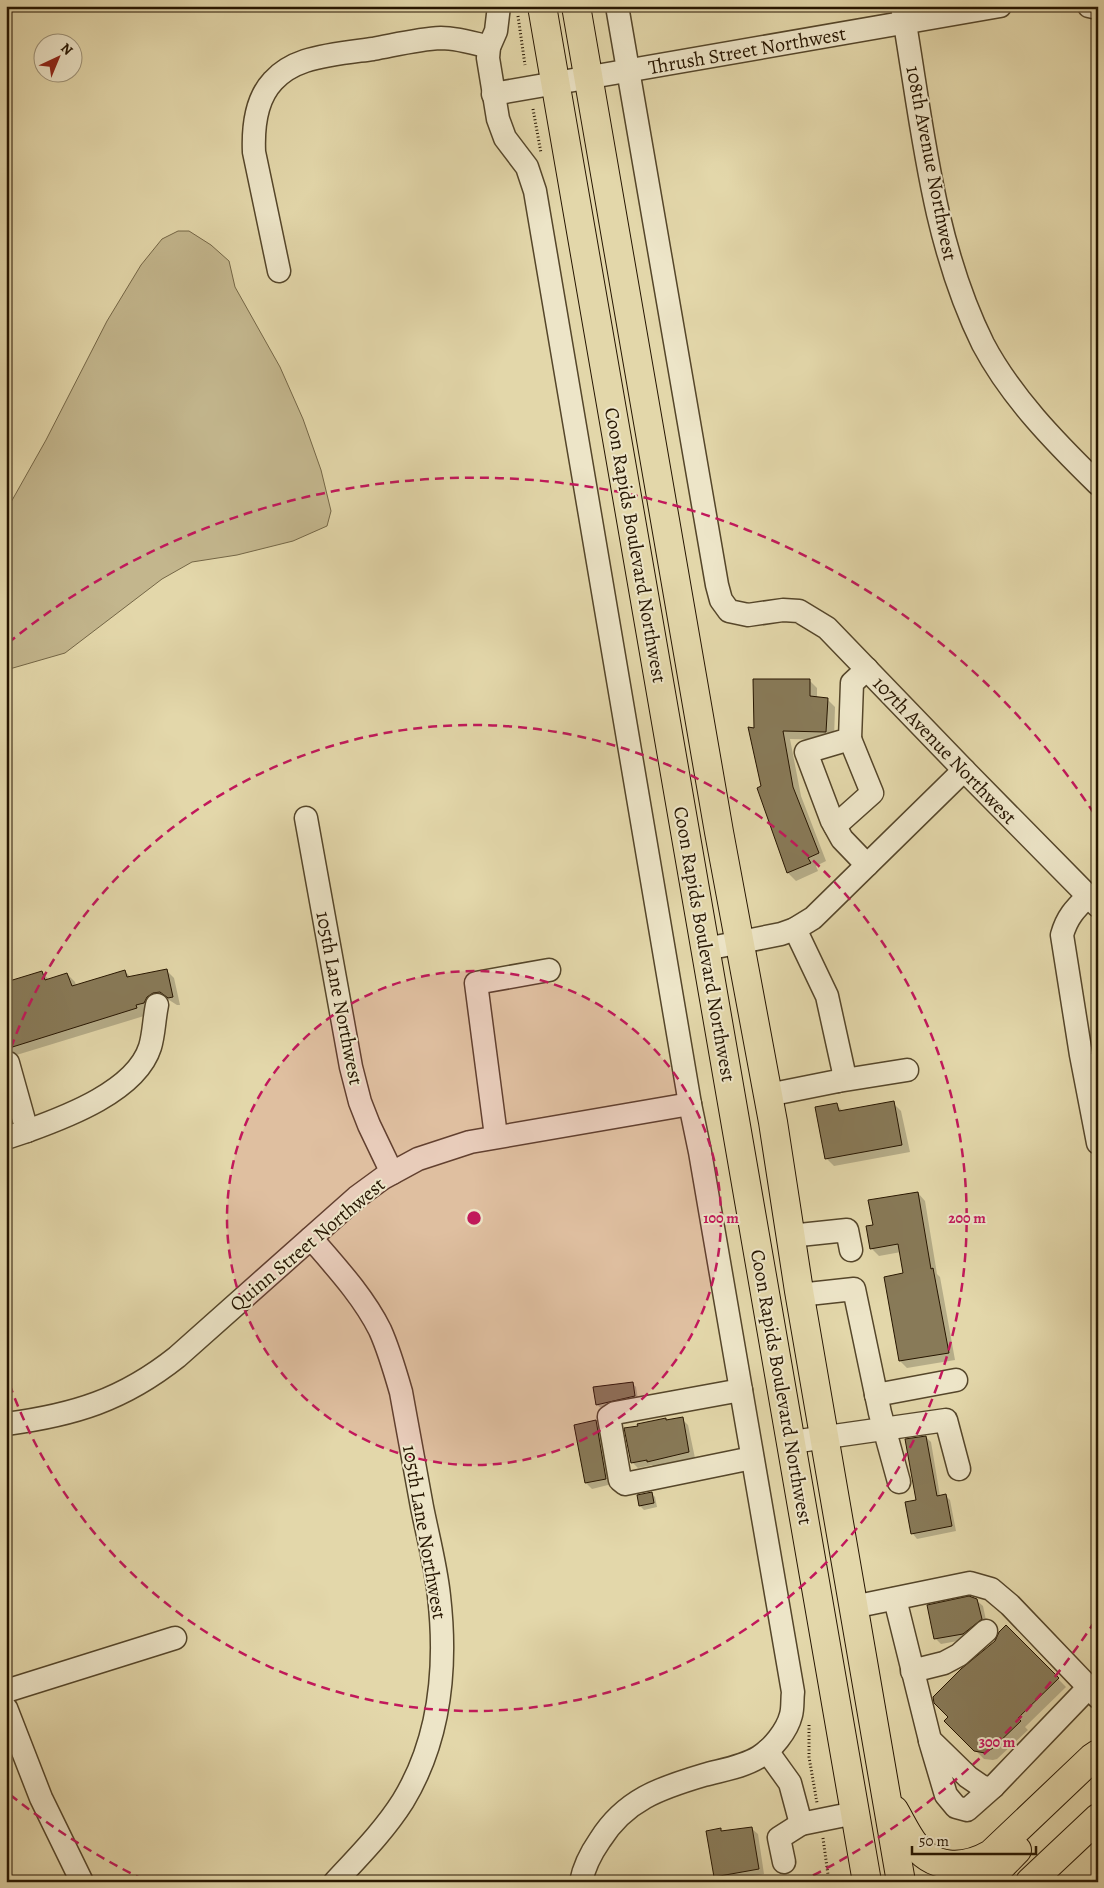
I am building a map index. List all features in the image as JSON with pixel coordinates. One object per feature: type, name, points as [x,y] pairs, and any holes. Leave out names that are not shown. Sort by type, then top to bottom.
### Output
[{"type":"main road","name":"Coon Rapids Boulevard Northwest","points":[[576,6],[717,823],[768,1095],[799,1295],[901,1882]]},
{"type":"main road","name":"Coon Rapids Boulevard Northwest","points":[[520,8],[556,84],[867,1882]]},
{"type":"main road","points":[[886,1796],[913,1842],[922,1852],[940,1862],[952,1865],[966,1865],[992,1854],[1098,1754]]},
{"type":"main road","points":[[986,1882],[1098,1770]]},
{"type":"main road","points":[[1030,1882],[1098,1818]]},
{"type":"street","points":[[617,6],[629,70]]},
{"type":"street","name":"Thrush Street Northwest","points":[[493,94],[629,70],[903,14],[1000,6]]},
{"type":"street","points":[[1089,6],[1098,8]]},
{"type":"street","points":[[520,8],[496,31],[489,47],[488,58],[493,94],[500,130],[527,167],[535,191],[690,1104],[700,1152],[793,1692],[791,1716],[781,1735],[767,1751],[750,1762],[669,1786],[634,1803],[623,1811],[605,1831],[590,1855],[581,1882]]},
{"type":"street","name":"108th Avenue Northwest","points":[[903,14],[942,232],[963,298],[984,344],[1003,376],[1049,434],[1098,484]]},
{"type":"street","points":[[278,271],[254,152],[253,138],[262,96],[272,81],[285,70],[306,61],[395,45],[441,38],[489,47]]},
{"type":"street","name":"107th Avenue Northwest","points":[[629,70],[715,576],[721,600],[729,611],[748,615],[783,610],[799,611],[826,628],[1093,901]]},
{"type":"street","points":[[835,826],[872,793],[850,739],[852,683],[867,670]]},
{"type":"street","points":[[850,739],[806,752],[842,839],[868,865]]},
{"type":"street","points":[[706,949],[768,937],[795,929],[813,918],[964,770]]},
{"type":"street","name":"105th Lane Northwest","points":[[306,818],[351,1067],[360,1102],[392,1173]]},
{"type":"street","points":[[1093,901],[1072,913],[1062,935],[1081,1055],[1098,1143]]},
{"type":"street","points":[[795,929],[827,996],[844,1073],[838,1081]]},
{"type":"street","points":[[496,1136],[476,983],[549,970]]},
{"type":"street","points":[[8,1063],[16,1134],[68,1116],[105,1096],[135,1072],[149,1048],[156,1006]]},
{"type":"street","points":[[768,1095],[907,1070]]},
{"type":"street","name":"Quinn Street Northwest","points":[[6,1424],[76,1411],[114,1398],[134,1387],[177,1357],[357,1197],[392,1173],[418,1160],[445,1149],[496,1136],[690,1104]]},
{"type":"street","points":[[790,1236],[847,1230],[851,1250]]},
{"type":"street","name":"105th Lane Northwest","points":[[311,1238],[347,1279],[366,1306],[379,1329],[392,1361],[401,1392],[439,1595],[442,1646],[440,1693],[436,1719],[416,1774],[404,1799],[389,1821],[335,1882]]},
{"type":"street","points":[[799,1295],[854,1289],[876,1395],[899,1482]]},
{"type":"street","points":[[876,1395],[956,1380]]},
{"type":"street","points":[[741,1390],[615,1413],[609,1418],[620,1480],[625,1484],[752,1458]]},
{"type":"street","points":[[792,1442],[823,1436],[946,1420],[960,1469]]},
{"type":"street","points":[[853,1607],[970,1583],[992,1589],[997,1619],[1093,1692],[967,1810],[956,1807],[946,1794],[930,1740],[895,1599]]},
{"type":"street","points":[[912,1671],[944,1663],[959,1655],[997,1619]]},
{"type":"street","points":[[6,1691],[176,1638]]},
{"type":"street","points":[[6,1708],[13,1746],[82,1882]]},
{"type":"street","points":[[930,1740],[968,1777],[984,1788],[993,1787]]},
{"type":"street","points":[[767,1751],[790,1783],[811,1827]]},
{"type":"street","points":[[784,1862],[780,1838],[855,1813]]},
{"type":"path","points":[[520,8],[525,65]]},
{"type":"path","points":[[811,1827],[829,1882]]},
{"type":"shaded area","points":[[178,231],[189,231],[211,245],[229,261],[235,287],[280,367],[303,419],[321,470],[331,511],[327,526],[293,541],[237,555],[192,562],[162,579],[65,653],[6,670],[6,511],[46,440],[107,321],[141,265],[162,239]]},
{"type":"building","points":[[753,679],[810,679],[810,696],[828,698],[826,732],[783,731],[793,787],[819,853],[808,858],[811,863],[787,873],[757,788],[761,786],[748,727],[754,728]]},
{"type":"building","points":[[167,969],[173,997],[168,998],[160,992],[153,993],[147,997],[144,1003],[136,1005],[137,1008],[6,1049],[6,982],[42,971],[45,980],[67,973],[72,986],[125,970],[127,977]]},
{"type":"building","points":[[894,1101],[902,1145],[825,1159],[815,1107],[837,1103],[839,1111]]},
{"type":"building","points":[[918,1192],[931,1269],[933,1268],[949,1353],[899,1361],[884,1277],[903,1273],[898,1244],[870,1249],[866,1226],[873,1225],[868,1200]]},
{"type":"building","points":[[633,1382],[635,1396],[596,1405],[593,1387]]},
{"type":"building","points":[[683,1417],[689,1452],[647,1462],[647,1460],[631,1463],[624,1428],[666,1418],[666,1420]]},
{"type":"building","points":[[596,1420],[606,1479],[585,1483],[574,1425]]},
{"type":"building","points":[[926,1436],[937,1496],[946,1494],[952,1526],[911,1534],[905,1502],[916,1500],[905,1439]]},
{"type":"building","points":[[652,1492],[654,1503],[639,1506],[637,1495]]},
{"type":"building","points":[[969,1596],[977,1599],[982,1619],[963,1634],[934,1639],[927,1605]]},
{"type":"building","points":[[1006,1625],[1059,1678],[1018,1718],[1021,1721],[993,1748],[985,1753],[974,1751],[944,1721],[948,1717],[934,1703],[933,1697],[961,1669],[995,1641],[999,1632]]},
{"type":"building","points":[[752,1827],[759,1869],[714,1877],[706,1831],[721,1828],[721,1831]]}]
